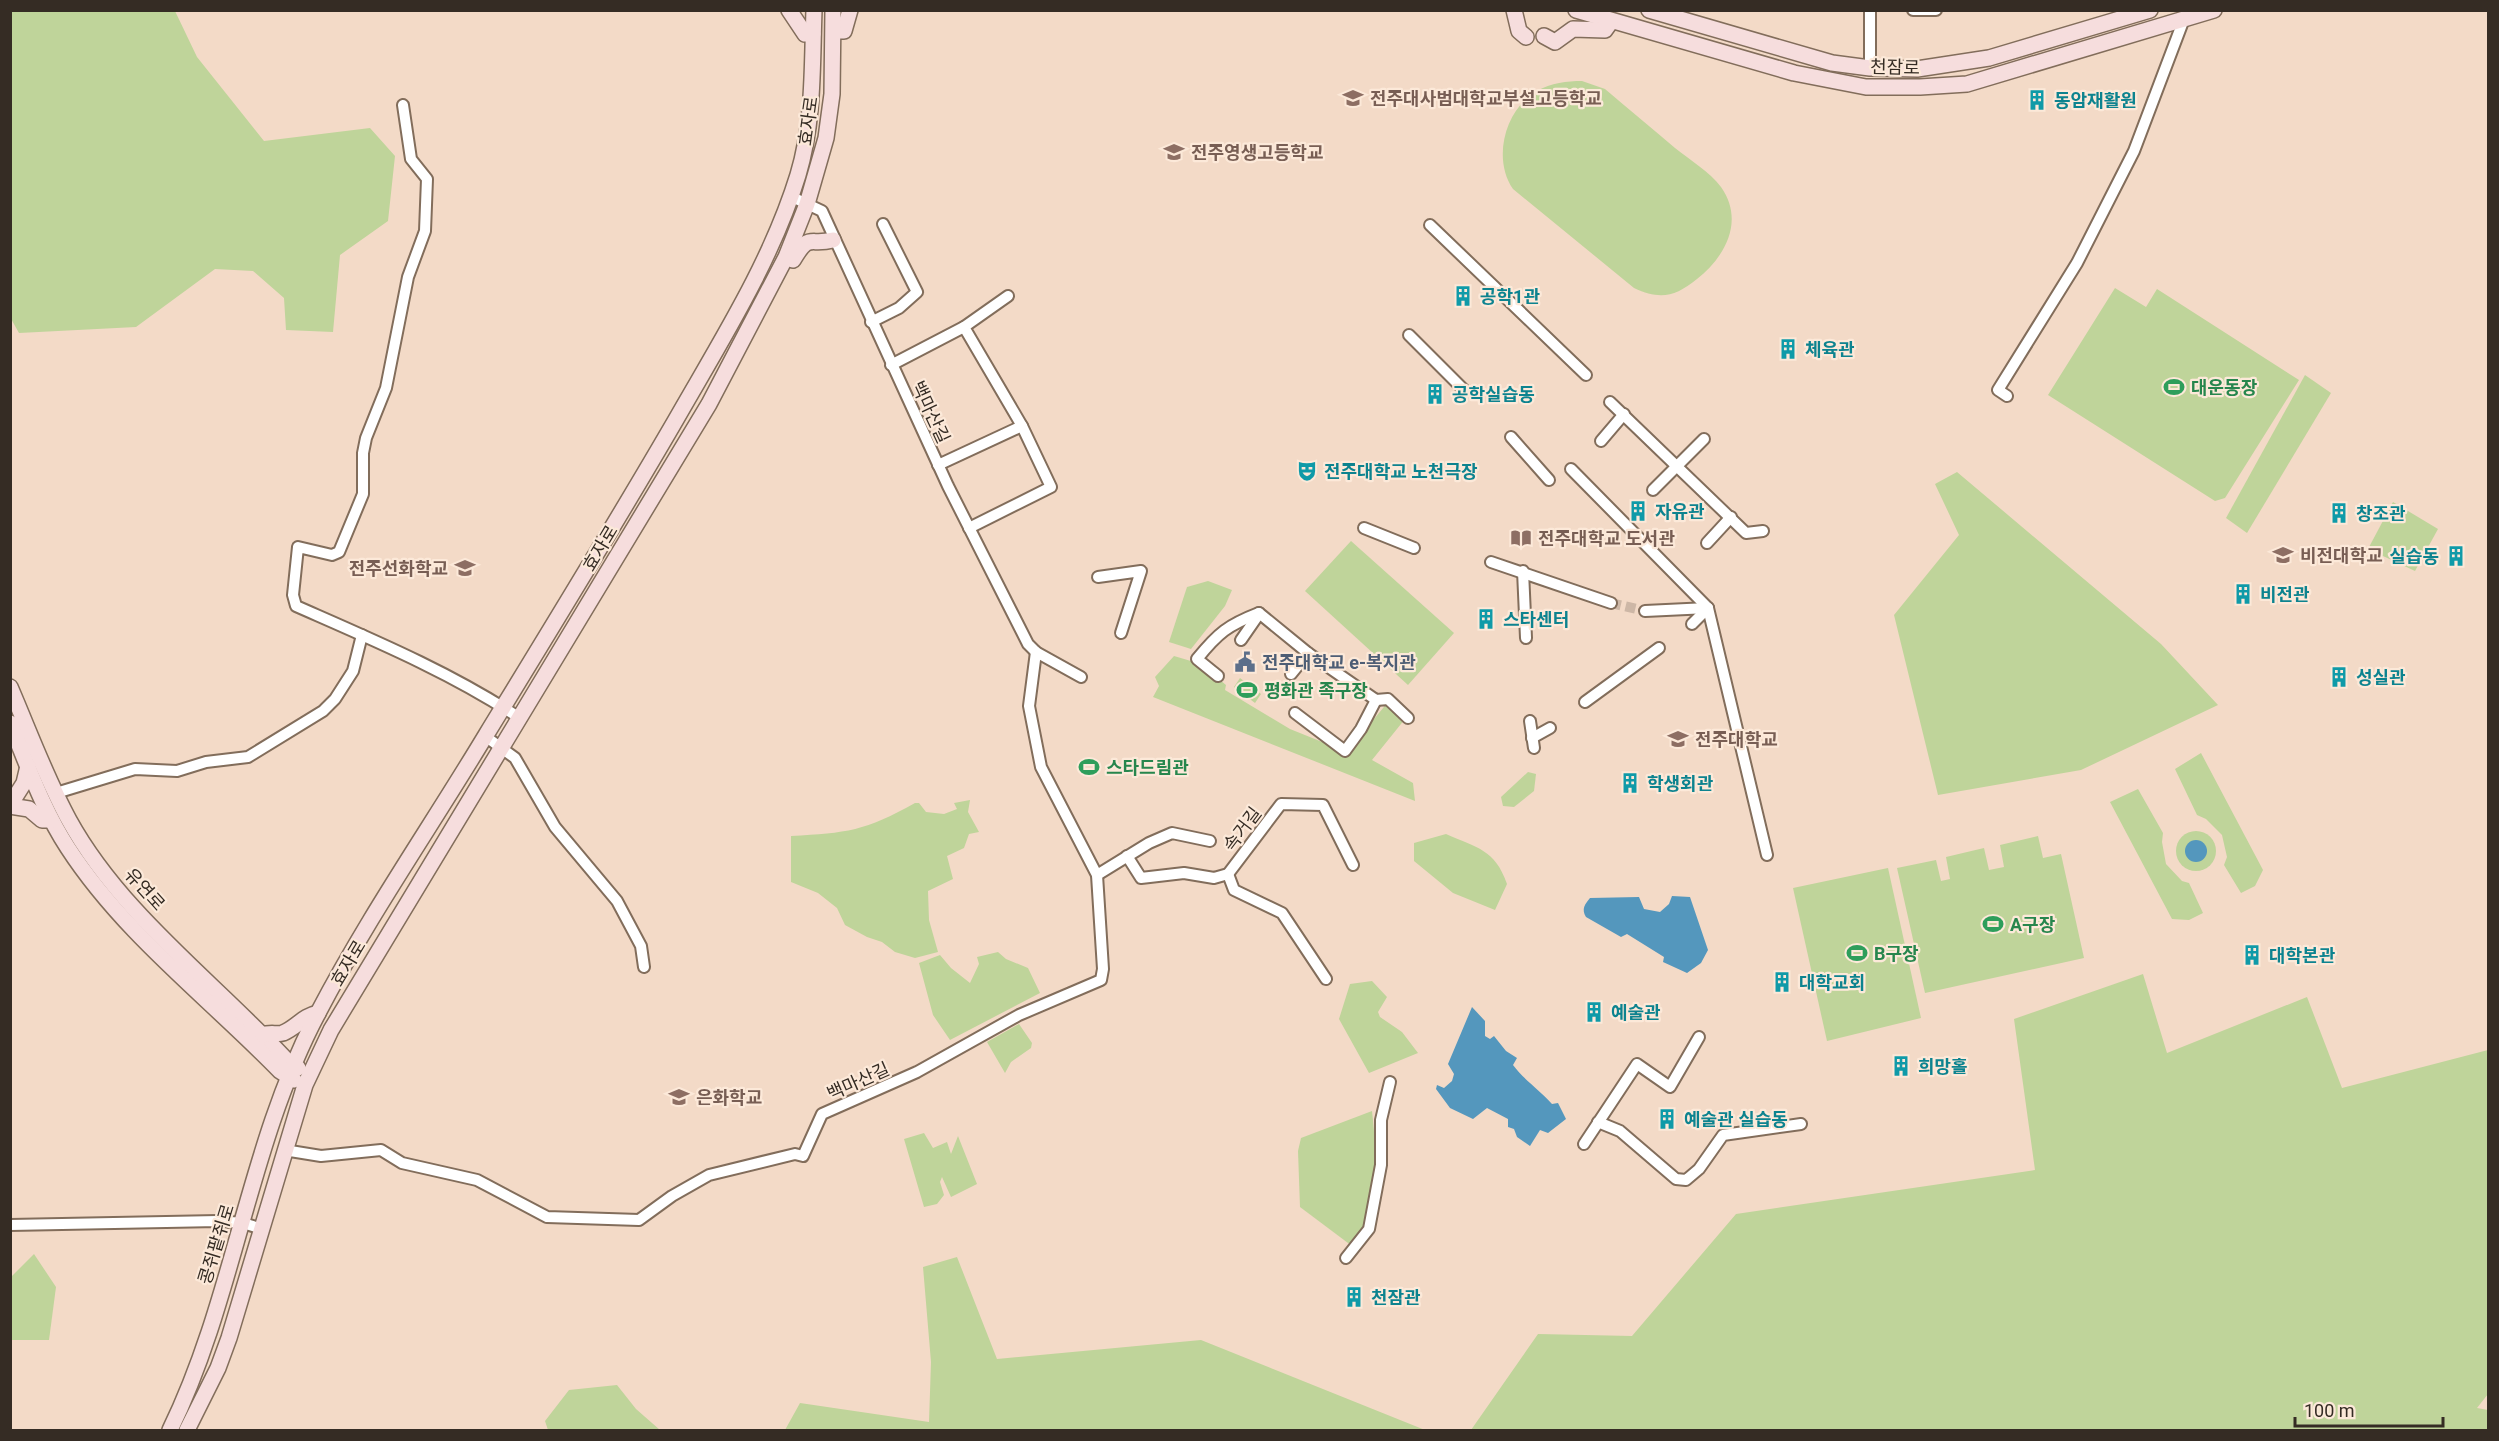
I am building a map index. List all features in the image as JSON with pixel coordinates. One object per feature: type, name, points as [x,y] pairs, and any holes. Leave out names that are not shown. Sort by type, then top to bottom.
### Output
[{"type":"main road","points":[[789,10],[805,34],[813,34]]},
{"type":"main road","name":"효자로","points":[[298,1076],[318,1013],[423,833],[634,493],[732,321],[770,247],[798,173],[811,108],[814,10]]},
{"type":"main road","name":"효자로","points":[[298,1076],[341,1012],[518,717],[603,582],[709,404],[786,257],[807,204],[826,138],[832,94],[833,10]]},
{"type":"main road","points":[[834,31],[844,31],[850,10]]},
{"type":"main road","points":[[1514,10],[1519,31],[1526,37]]},
{"type":"main road","name":"천잠로","points":[[1576,10],[1611,22],[1794,73],[1866,87],[1967,84],[2214,10]]},
{"type":"main road","name":"천잠로","points":[[1650,10],[1822,60],[1870,68],[1917,69],[1966,63],[2150,10]]},
{"type":"main road","points":[[1544,36],[1555,42],[1573,29],[1605,30],[1611,22]]},
{"type":"main road","points":[[786,257],[794,261],[802,245],[812,239],[833,240]]},
{"type":"main road","name":"유연로","points":[[10,687],[17,728],[28,766],[51,820],[68,849],[104,896],[263,1035],[298,1076]]},
{"type":"main road","name":"유연로","points":[[17,728],[56,793],[69,821],[100,866],[165,950],[298,1076]]},
{"type":"main road","points":[[28,766],[24,783],[10,806],[29,809],[42,820],[51,820]]},
{"type":"main road","points":[[263,1035],[280,1034],[298,1026],[307,1015],[318,1013]]},
{"type":"main road","points":[[187,1431],[218,1368],[262,1229],[284,1150],[298,1076]]},
{"type":"main road","points":[[279,1169],[274,1154],[298,1076]]},
{"type":"main road","name":"콩쥐팥쥐로","points":[[170,1431],[203,1351],[243,1223],[298,1076]]},
{"type":"street","points":[[1870,10],[1870,68]]},
{"type":"street","points":[[1913,10],[1936,10]]},
{"type":"street","points":[[2002,393],[2077,263],[2134,151],[2184,19]]},
{"type":"street","points":[[403,105],[411,159],[427,179],[425,231],[408,277],[386,388],[366,438],[363,453],[363,494],[345,543],[339,552],[332,555],[298,547],[294,567],[293,596],[296,606],[362,635],[503,706],[518,717]]},
{"type":"street","name":"백마산길","points":[[790,196],[822,211],[833,240],[938,465],[1028,644],[1036,652],[1081,677]]},
{"type":"street","points":[[871,322],[899,308],[917,291],[883,224]]},
{"type":"street","points":[[1430,225],[1586,375]]},
{"type":"street","points":[[891,365],[964,327],[1008,296]]},
{"type":"street","points":[[964,327],[1022,426],[1051,487],[969,528]]},
{"type":"street","points":[[1409,334],[1464,390]]},
{"type":"street","points":[[1610,402],[1678,465],[1746,533],[1763,531]]},
{"type":"street","points":[[1601,441],[1624,414]]},
{"type":"street","points":[[938,465],[1022,426]]},
{"type":"street","points":[[1511,437],[1549,480]]},
{"type":"street","points":[[1653,490],[1704,439]]},
{"type":"street","points":[[1571,469],[1708,608],[1767,855]]},
{"type":"street","points":[[1707,543],[1731,517]]},
{"type":"street","points":[[1364,528],[1414,548]]},
{"type":"street","points":[[1491,562],[1523,571],[1611,603]]},
{"type":"street","points":[[1098,576],[1141,571],[1121,633]]},
{"type":"street","points":[[1523,571],[1526,638]]},
{"type":"street","points":[[1645,611],[1708,608]]},
{"type":"street","points":[[1692,624],[1708,608]]},
{"type":"street","points":[[1241,640],[1259,614]]},
{"type":"street","points":[[1259,614],[1308,653],[1376,700],[1388,699],[1408,718]]},
{"type":"street","points":[[1218,676],[1197,659],[1217,633],[1227,626],[1259,614]]},
{"type":"street","points":[[56,793],[135,769],[177,771],[206,762],[248,758],[323,711],[353,671],[362,635]]},
{"type":"street","points":[[1585,702],[1659,648]]},
{"type":"street","name":"백마산길","points":[[284,1150],[321,1156],[381,1150],[402,1163],[477,1180],[547,1217],[639,1220],[672,1196],[709,1175],[795,1154],[803,1156],[822,1114],[917,1072],[1019,1015],[1101,980],[1103,969],[1097,875],[1041,767],[1029,706],[1036,652]]},
{"type":"street","points":[[1291,674],[1308,653]]},
{"type":"street","points":[[1295,713],[1345,750],[1361,729],[1376,700]]},
{"type":"street","points":[[1530,721],[1533,743],[1550,728]]},
{"type":"street","points":[[485,736],[515,758],[555,827],[617,901],[640,946],[644,967]]},
{"type":"street","name":"속거길","points":[[1127,856],[1141,878],[1184,873],[1214,878],[1228,874],[1281,804],[1323,805],[1353,865]]},
{"type":"street","name":"속거길","points":[[1097,875],[1127,856],[1172,833],[1210,842]]},
{"type":"street","name":"속거길","points":[[1228,874],[1234,890],[1282,914],[1326,978]]},
{"type":"street","points":[[1584,1144],[1637,1064],[1670,1087],[1699,1037]]},
{"type":"street","points":[[1346,1258],[1369,1228],[1381,1165],[1381,1120],[1390,1082]]},
{"type":"street","points":[[1598,1122],[1620,1131],[1676,1179],[1686,1180],[1699,1169],[1723,1135],[1801,1124]]},
{"type":"street","points":[[10,1225],[218,1221],[243,1223],[262,1229]]},
{"type":"green space","points":[[10,11],[175,11],[197,57],[264,141],[370,128],[395,156],[388,221],[340,255],[333,332],[286,330],[284,298],[253,271],[215,269],[136,327],[19,333],[10,317]]},
{"type":"green space","points":[[1582,81],[1605,89],[1700,166],[1721,187],[1728,200],[1731,225],[1723,249],[1707,270],[1682,290],[1660,295],[1634,288],[1513,189],[1507,177],[1503,164],[1505,136],[1517,110],[1526,99],[1542,88],[1559,83]]},
{"type":"green space","name":"대운동장","points":[[2115,288],[2146,307],[2157,289],[2299,380],[2225,498],[2215,501],[2048,395]]},
{"type":"green space","points":[[2305,375],[2331,393],[2247,533],[2226,518]]},
{"type":"green space","points":[[1957,472],[2161,644],[2218,705],[2081,770],[1938,795],[1894,615],[1959,535],[1935,484]]},
{"type":"green space","points":[[2393,502],[2438,529],[2415,571],[2368,549]]},
{"type":"green space","points":[[1351,541],[1454,633],[1408,685],[1305,591]]},
{"type":"green space","points":[[1208,581],[1232,590],[1225,606],[1191,649],[1169,642],[1187,587]]},
{"type":"green space","points":[[1174,656],[1201,664],[1226,685],[1225,690],[1290,729],[1347,752],[1388,702],[1405,719],[1372,760],[1413,783],[1415,801],[1153,697],[1159,686],[1155,677]]},
{"type":"green space","name":"평화관 족구장","points":[[1240,678],[1261,694],[1255,703],[1234,687]]},
{"type":"green space","points":[[2201,753],[2263,870],[2255,886],[2241,893],[2224,865],[2227,857],[2222,835],[2206,819],[2197,815],[2175,769]]},
{"type":"green space","points":[[1528,772],[1536,774],[1534,791],[1514,807],[1503,806],[1501,797]]},
{"type":"green space","points":[[2138,789],[2163,833],[2162,842],[2166,864],[2182,881],[2189,883],[2203,913],[2189,920],[2172,919],[2110,802]]},
{"type":"green space","points":[[970,800],[968,812],[979,832],[969,834],[964,848],[947,856],[953,879],[928,891],[929,920],[938,952],[915,958],[895,952],[882,942],[845,925],[837,908],[818,893],[791,882],[791,836],[827,834],[855,829],[882,820],[915,803],[919,803],[926,812],[944,814],[957,809],[954,803]]},
{"type":"green space","points":[[2196,831],[2210,837],[2216,851],[2210,865],[2196,871],[2182,865],[2176,851],[2182,837]]},
{"type":"green space","points":[[1446,834],[1484,851],[1497,863],[1507,884],[1495,910],[1453,893],[1414,861],[1414,843]]},
{"type":"green space","name":"A구장","points":[[2038,836],[2043,858],[2061,854],[2084,958],[1925,993],[1897,868],[1936,860],[1941,881],[1950,879],[1946,857],[1984,848],[1989,870],[2004,867],[2000,845]]},
{"type":"green space","name":"B구장","points":[[1888,868],[1921,1018],[1827,1041],[1793,888]]},
{"type":"green space","points":[[998,952],[1006,959],[1028,968],[1040,993],[950,1040],[933,1015],[919,963],[940,955],[951,968],[970,983],[979,964],[977,957]]},
{"type":"green space","points":[[2143,974],[2167,1053],[2307,997],[2342,1088],[2488,1050],[2488,1394],[2477,1408],[2488,1410],[2488,1430],[1471,1430],[1538,1334],[1632,1336],[1736,1214],[2035,1170],[2014,1019]]},
{"type":"green space","points":[[1372,981],[1387,997],[1378,1012],[1380,1017],[1402,1032],[1418,1053],[1369,1073],[1339,1019],[1350,984]]},
{"type":"green space","points":[[1019,1024],[1032,1043],[1031,1048],[1011,1062],[1005,1073],[987,1042]]},
{"type":"green space","points":[[1372,1111],[1375,1163],[1372,1198],[1368,1215],[1352,1246],[1300,1207],[1298,1151],[1301,1138]]},
{"type":"green space","points":[[924,1133],[933,1148],[947,1142],[951,1154],[958,1136],[977,1184],[951,1197],[942,1177],[940,1182],[944,1195],[937,1204],[924,1207],[904,1139]]},
{"type":"green space","points":[[34,1254],[56,1287],[49,1340],[11,1340],[11,1277]]},
{"type":"green space","points":[[957,1257],[997,1359],[1201,1340],[1425,1430],[785,1430],[800,1403],[929,1422],[931,1362],[923,1267]]},
{"type":"green space","points":[[617,1385],[636,1409],[660,1430],[548,1430],[545,1421],[569,1390]]},
{"type":"water","points":[[2196,840],[2204,843],[2207,851],[2204,859],[2196,862],[2188,859],[2185,851],[2188,843]]},
{"type":"water","points":[[1672,896],[1690,897],[1708,950],[1701,963],[1687,973],[1663,962],[1664,957],[1627,934],[1621,937],[1586,917],[1584,912],[1585,905],[1590,898],[1639,897],[1644,909],[1660,912],[1669,904]]},
{"type":"water","points":[[1472,1007],[1485,1021],[1485,1036],[1490,1039],[1494,1036],[1506,1051],[1517,1058],[1513,1065],[1517,1070],[1552,1104],[1558,1103],[1566,1119],[1548,1133],[1540,1130],[1530,1146],[1517,1137],[1514,1129],[1508,1127],[1508,1119],[1487,1108],[1473,1119],[1450,1108],[1436,1089],[1437,1085],[1444,1088],[1452,1081],[1454,1074],[1448,1064]]},
{"type":"tunnel","points":[[1611,603],[1645,611]]},
{"type":"place","name":"전주대사범대학교부설고등학교","points":[[1353,98]]},
{"type":"place","name":"동암재활원","points":[[2037,100]]},
{"type":"place","name":"전주영생고등학교","points":[[1174,152]]},
{"type":"place","name":"공학1관","points":[[1463,296]]},
{"type":"place","name":"체육관","points":[[1788,349]]},
{"type":"place","name":"대운동장","points":[[2174,387]]},
{"type":"place","name":"공학실습동","points":[[1435,394]]},
{"type":"place","name":"전주대학교 노천극장","points":[[1307,471]]},
{"type":"place","name":"자유관","points":[[1638,511]]},
{"type":"place","name":"창조관","points":[[2339,513]]},
{"type":"place","name":"전주대학교 도서관","points":[[1521,538]]},
{"type":"place","name":"비전대학교","points":[[2283,555]]},
{"type":"place","name":"실습동","points":[[2456,556]]},
{"type":"place","name":"전주선화학교","points":[[465,568]]},
{"type":"place","name":"비전관","points":[[2243,594]]},
{"type":"place","name":"스타센터","points":[[1486,619]]},
{"type":"place","name":"전주대학교 e-복지관","points":[[1245,662]]},
{"type":"place","name":"성실관","points":[[2339,677]]},
{"type":"place","name":"평화관 족구장","points":[[1247,690]]},
{"type":"place","name":"전주대학교","points":[[1678,739]]},
{"type":"place","name":"스타드림관","points":[[1089,767]]},
{"type":"place","name":"학생회관","points":[[1630,783]]},
{"type":"place","name":"A구장","points":[[1993,924]]},
{"type":"place","name":"B구장","points":[[1857,953]]},
{"type":"place","name":"대학본관","points":[[2252,955]]},
{"type":"place","name":"대학교회","points":[[1782,982]]},
{"type":"place","name":"예술관","points":[[1594,1012]]},
{"type":"place","name":"희망홀","points":[[1901,1066]]},
{"type":"place","name":"은화학교","points":[[679,1097]]},
{"type":"place","name":"예술관 실습동","points":[[1667,1119]]},
{"type":"place","name":"천잠관","points":[[1354,1297]]}]
